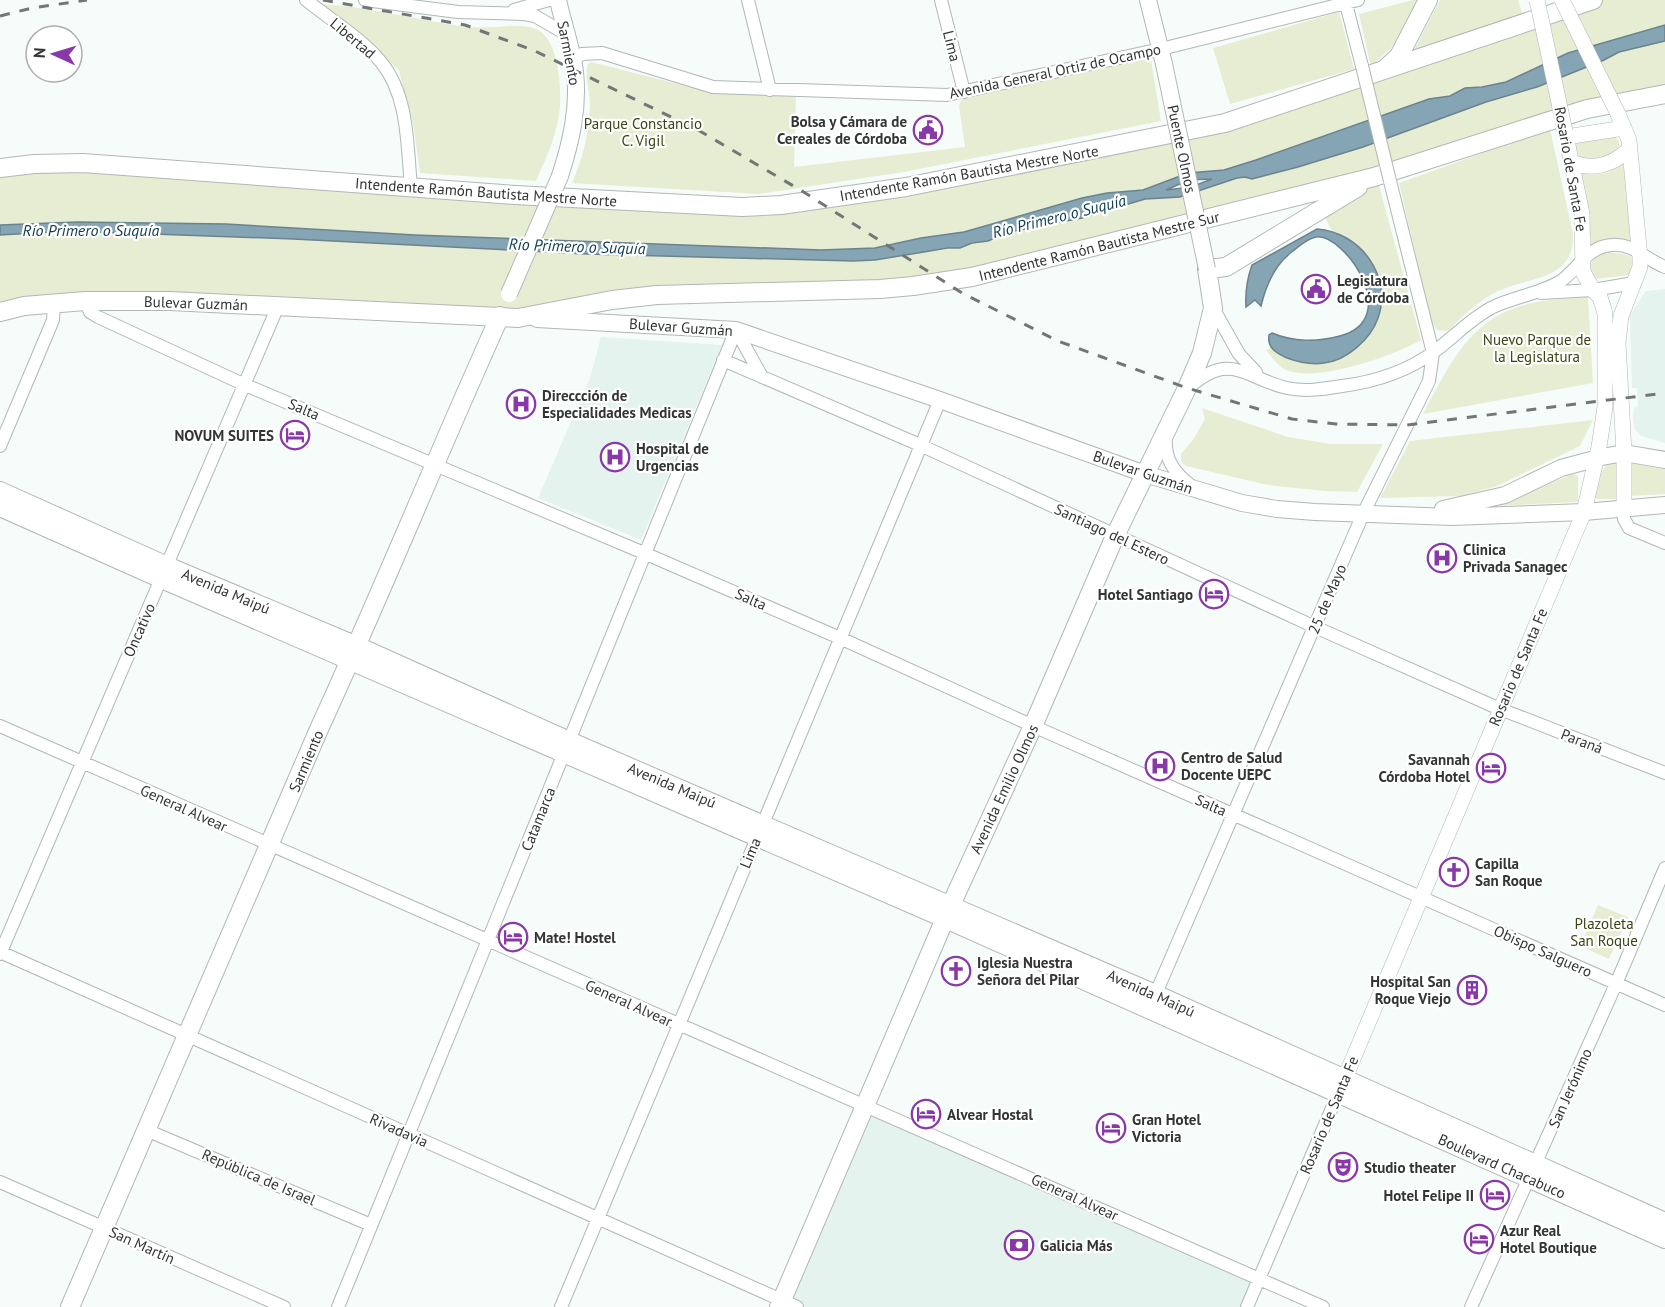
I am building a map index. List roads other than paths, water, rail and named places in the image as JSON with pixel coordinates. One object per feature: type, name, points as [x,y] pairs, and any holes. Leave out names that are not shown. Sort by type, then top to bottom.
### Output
[{"type":"main road","name":"Sarmiento","points":[[70,1307],[434,464],[509,317],[509,294],[560,176],[573,128],[576,97],[573,60],[558,0]]},
{"type":"main road","name":"Puente Olmos","points":[[1148,0],[1166,53],[1207,269]]},
{"type":"main road","points":[[1381,72],[1399,56],[1428,0]]},
{"type":"main road","name":"Intendente Ramón Bautista Mestre Norte","points":[[0,168],[34,164],[83,163],[514,195],[742,207],[782,205],[906,187],[1199,130],[1381,72],[1593,0]]},
{"type":"main road","name":"Intendente Ramón Bautista Mestre Sur","points":[[509,317],[634,297],[880,289],[960,279],[1382,179],[1587,109],[1665,93]]},
{"type":"main road","points":[[1207,269],[1226,267],[1382,179]]},
{"type":"main road","name":"Avenida Emilio Olmos","points":[[786,1305],[865,1106],[947,913],[1033,726],[1115,536],[1188,388],[1202,353],[1213,308],[1207,269]]},
{"type":"main road","name":"Bulevar Guzmán","points":[[0,312],[54,303],[170,301],[736,330],[1145,474],[1242,503],[1277,509],[1452,517],[1584,512],[1665,505]]},
{"type":"main road","name":"Bulevar Guzmán","points":[[1406,515],[1498,497],[1561,468],[1596,458],[1624,453],[1662,459]]},
{"type":"main road","name":"Avenida Maipú","points":[[0,490],[164,573]]},
{"type":"main road","name":"Avenida Maipú","points":[[0,507],[354,653],[1152,1001],[1341,1086]]},
{"type":"main road","name":"Boulevard Chacabuco","points":[[1341,1086],[1532,1172],[1665,1239]]},
{"type":"main road","name":"Boulevard Chacabuco","points":[[1532,1172],[1665,1222]]},
{"type":"street","name":"Libertad","points":[[306,0],[376,56],[387,71],[402,103],[411,188]]},
{"type":"street","points":[[365,0],[458,12],[535,16],[566,34]]},
{"type":"street","points":[[505,13],[549,0]]},
{"type":"street","points":[[748,0],[770,90]]},
{"type":"street","name":"Lima","points":[[941,0],[964,92]]},
{"type":"street","name":"Rosario de Santa Fe","points":[[1247,1307],[1584,512],[1601,438],[1605,407],[1605,313],[1600,297],[1582,272],[1584,238],[1582,214],[1537,0]]},
{"type":"street","points":[[1562,0],[1629,140],[1640,267],[1621,316],[1618,343],[1624,453],[1624,519],[1629,528],[1665,543]]},
{"type":"street","name":"Avenida General Ortiz de Ocampo","points":[[573,60],[582,54],[602,53],[713,87],[934,96],[964,92],[1142,53],[1156,56],[1350,1]]},
{"type":"street","name":"25 de Mayo","points":[[1152,1001],[1363,514],[1429,381],[1433,353],[1382,179],[1350,1]]},
{"type":"street","points":[[1566,134],[1621,121]]},
{"type":"street","points":[[1571,162],[1587,166],[1605,165],[1629,149]]},
{"type":"street","points":[[1188,388],[1202,376],[1225,369],[1243,370],[1271,383],[1294,390],[1357,384],[1392,374],[1433,353],[1479,315],[1491,308],[1562,280],[1592,251],[1609,245],[1623,245],[1638,250],[1655,263],[1665,267]]},
{"type":"street","points":[[1528,293],[1593,290],[1634,283]]},
{"type":"street","name":"Salta","points":[[85,301],[90,312],[98,317],[243,384],[840,638],[1033,726],[1421,896]]},
{"type":"street","points":[[0,446],[53,320],[54,303]]},
{"type":"street","name":"Oncativo","points":[[0,953],[278,306]]},
{"type":"street","points":[[1213,308],[1239,354],[1255,372],[1271,383]]},
{"type":"street","points":[[736,330],[762,377]]},
{"type":"street","name":"Catamarca","points":[[338,1307],[736,330]]},
{"type":"street","name":"Santiago del Estero","points":[[723,360],[920,446],[1500,709]]},
{"type":"street","name":"Lima","points":[[561,1307],[940,400]]},
{"type":"street","points":[[1622,419],[1627,437],[1632,444],[1644,453],[1662,459]]},
{"type":"street","points":[[1167,431],[1166,450],[1170,464],[1196,490]]},
{"type":"street","name":"Paraná","points":[[1500,709],[1665,773]]},
{"type":"street","name":"General Alvear","points":[[0,726],[81,764],[1323,1307]]},
{"type":"street","name":"San Jerónimo","points":[[1471,1307],[1616,984],[1665,868]]},
{"type":"street","name":"Obispo Salguero","points":[[1421,896],[1665,1005]]},
{"type":"street","name":"Rivadavia","points":[[0,953],[598,1218],[786,1305]]},
{"type":"street","name":"República de Israel","points":[[146,1130],[371,1225]]},
{"type":"street","name":"San Martín","points":[[0,1182],[284,1307]]},
{"type":"water","name":"Río Primero o Suquía","points":[[1665,25],[1665,41],[1619,52],[1537,87],[1486,102],[1363,147],[1298,167],[1252,179],[1237,178],[1180,197],[1145,199],[1082,218],[1009,232],[988,241],[972,243],[960,248],[875,260],[587,254],[293,239],[69,231],[0,235],[0,225],[77,222],[226,224],[415,235],[821,250],[875,248],[964,232],[1082,198],[1143,190],[1188,173],[1224,170],[1429,99],[1450,96],[1465,88],[1506,82],[1568,53]],"holes":[[[1212,179],[1191,187],[1166,190],[1189,180]]]},
{"type":"water","points":[[1317,229],[1347,238],[1359,247],[1377,272],[1381,287],[1381,302],[1375,326],[1357,348],[1341,358],[1315,364],[1296,361],[1279,354],[1271,347],[1269,335],[1272,333],[1306,340],[1323,339],[1340,336],[1358,327],[1367,313],[1368,296],[1353,262],[1341,248],[1328,239],[1316,237],[1310,239],[1281,262],[1269,283],[1261,306],[1255,300],[1246,307],[1246,296],[1252,265]]},
{"type":"railway","points":[[0,16],[32,8],[87,0]]},
{"type":"railway","points":[[323,0],[465,25],[535,51],[698,130],[802,191],[962,293],[1058,341],[1187,388],[1292,419],[1336,424],[1407,425],[1665,393]]},
{"type":"place","name":"Bolsa y Cámara de Cereales de Córdoba","points":[[928,130]]},
{"type":"place","name":"Legislatura de Córdoba","points":[[1316,289]]},
{"type":"place","name":"Direccción de Especialidades Medicas","points":[[521,404]]},
{"type":"place","name":"NOVUM SUITES","points":[[295,435]]},
{"type":"place","name":"Hospital de Urgencias","points":[[615,457]]},
{"type":"place","name":"Clinica Privada Sanagec","points":[[1442,558]]},
{"type":"place","name":"Hotel Santiago","points":[[1214,594]]},
{"type":"place","name":"Centro de Salud Docente UEPC","points":[[1160,766]]},
{"type":"place","name":"Savannah Córdoba Hotel","points":[[1491,768]]},
{"type":"place","name":"Capilla San Roque","points":[[1454,872]]},
{"type":"place","name":"Mate! Hostel","points":[[513,937]]},
{"type":"place","name":"Iglesia Nuestra Señora del Pilar","points":[[956,971]]},
{"type":"place","name":"Hospital San Roque Viejo","points":[[1472,990]]},
{"type":"place","name":"Alvear Hostal","points":[[926,1114]]},
{"type":"place","name":"Gran Hotel Victoria","points":[[1111,1128]]},
{"type":"place","name":"Studio theater","points":[[1343,1167]]},
{"type":"place","name":"Hotel Felipe II","points":[[1495,1195]]},
{"type":"place","name":"Azur Real Hotel Boutique","points":[[1479,1239]]},
{"type":"place","name":"Galicia Más","points":[[1019,1245]]},
{"type":"park label","name":"Parque Constancio C. Vigil","points":[[643,132]]},
{"type":"park label","name":"Nuevo Parque de la Legislatura","points":[[1537,348]]},
{"type":"park label","name":"Plazoleta San Roque","points":[[1604,932]]}]
